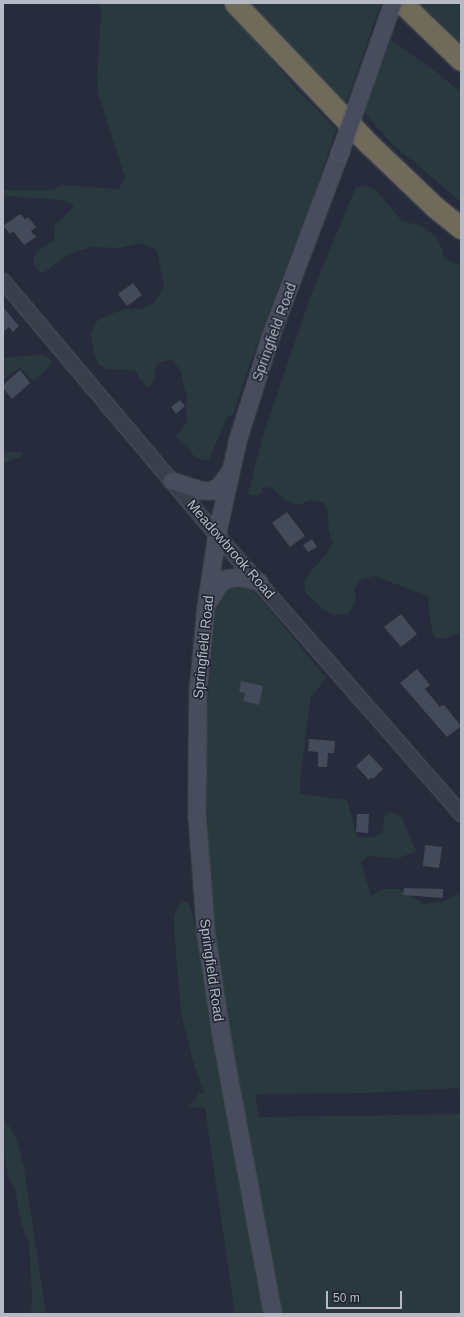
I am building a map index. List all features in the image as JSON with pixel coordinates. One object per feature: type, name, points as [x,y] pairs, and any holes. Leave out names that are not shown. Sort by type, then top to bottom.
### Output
[{"type":"highway","points":[[235,3],[369,144],[435,207],[461,228]]},
{"type":"highway","points":[[402,3],[461,60]]},
{"type":"main road","name":"Springfield Road","points":[[273,1314],[223,1045],[203,901],[197,813],[196,747],[198,692],[206,608],[217,535],[250,400],[265,354],[340,153],[393,3]]},
{"type":"main road","points":[[172,481],[202,491],[211,491],[224,482],[232,469]]},
{"type":"main road","points":[[206,608],[218,585],[226,580],[242,577],[259,582]]},
{"type":"street","name":"Meadowbrook Road","points":[[3,281],[217,535],[461,814]]},
{"type":"shaded area","points":[[99,3],[221,3],[277,65],[296,89],[336,129],[314,195],[249,366],[233,415],[228,416],[209,459],[201,460],[193,455],[190,449],[176,436],[188,421],[186,415],[187,398],[180,370],[171,359],[160,362],[156,366],[154,380],[150,387],[146,386],[139,378],[136,371],[107,369],[98,364],[94,352],[91,335],[95,323],[101,318],[124,309],[142,309],[155,302],[164,286],[157,250],[140,243],[120,248],[91,247],[69,254],[45,272],[41,272],[37,270],[34,265],[34,257],[38,250],[53,241],[55,233],[54,225],[74,206],[63,200],[3,196],[3,190],[52,190],[62,185],[119,189],[125,177],[98,93],[97,79],[101,12]]},
{"type":"shaded area","points":[[251,3],[382,3],[375,19],[346,104]]},
{"type":"shaded area","points":[[418,3],[461,3],[461,48],[438,21]]},
{"type":"shaded area","points":[[391,40],[439,74],[461,93],[461,202],[391,143],[364,112]]},
{"type":"shaded area","points":[[367,186],[377,191],[402,221],[422,226],[435,236],[441,246],[444,258],[461,266],[461,632],[447,638],[435,638],[428,607],[429,597],[375,576],[361,579],[355,588],[356,601],[348,614],[335,615],[325,611],[306,593],[304,583],[310,572],[327,553],[333,543],[329,531],[327,509],[324,503],[311,500],[298,505],[285,500],[272,488],[263,487],[261,494],[255,496],[248,494],[262,438],[311,295],[356,187]]},
{"type":"shaded area","points":[[45,355],[52,361],[49,367],[34,381],[20,368],[3,380],[3,359]]},
{"type":"shaded area","points":[[3,452],[24,453],[19,458],[10,460],[3,464]]},
{"type":"shaded area","points":[[229,583],[247,585],[271,611],[326,678],[311,697],[300,778],[300,794],[347,800],[357,837],[372,837],[383,832],[384,818],[390,812],[401,816],[416,851],[397,859],[369,856],[361,862],[371,896],[383,889],[399,889],[424,904],[442,902],[461,893],[461,1088],[367,1093],[255,1094],[259,1117],[461,1114],[461,1314],[281,1314],[220,976],[211,901],[206,788],[207,715],[215,618],[220,590]]},
{"type":"shaded area","points":[[181,900],[189,904],[198,935],[214,1036],[266,1314],[235,1314],[205,1108],[187,1107],[195,1100],[199,1091],[202,1094],[204,1093],[193,1061],[181,1013],[174,916]]},
{"type":"shaded area","points":[[3,1121],[10,1127],[16,1138],[24,1167],[46,1314],[31,1314],[32,1297],[29,1243],[21,1223],[15,1189],[8,1176],[3,1146]]},
{"type":"building","points":[[20,214],[25,219],[28,217],[36,227],[31,231],[36,237],[24,245],[13,231],[10,234],[3,226]]},
{"type":"building","points":[[133,283],[142,295],[127,306],[118,294]]},
{"type":"building","points":[[3,307],[19,326],[13,332],[9,327],[3,332]]},
{"type":"building","points":[[20,370],[30,383],[12,399],[3,388],[3,385]]},
{"type":"building","points":[[180,400],[185,406],[176,414],[171,407]]},
{"type":"building","points":[[287,512],[305,536],[290,547],[272,523]]},
{"type":"building","points":[[312,539],[317,547],[308,552],[303,545]]},
{"type":"building","points":[[401,614],[417,634],[401,647],[384,627]]},
{"type":"building","points":[[417,669],[430,685],[425,689],[440,707],[444,705],[461,726],[447,737],[400,683]]},
{"type":"building","points":[[241,681],[263,686],[259,705],[243,701],[245,693],[239,692]]},
{"type":"building","points":[[309,739],[335,741],[334,753],[328,753],[327,767],[318,767],[318,752],[308,751]]},
{"type":"building","points":[[369,754],[383,769],[373,779],[372,777],[369,780],[356,766]]},
{"type":"building","points":[[357,814],[369,814],[368,833],[356,832]]},
{"type":"building","points":[[425,845],[442,847],[439,868],[423,866]]},
{"type":"building","points":[[404,888],[443,889],[443,898],[403,895]]}]
